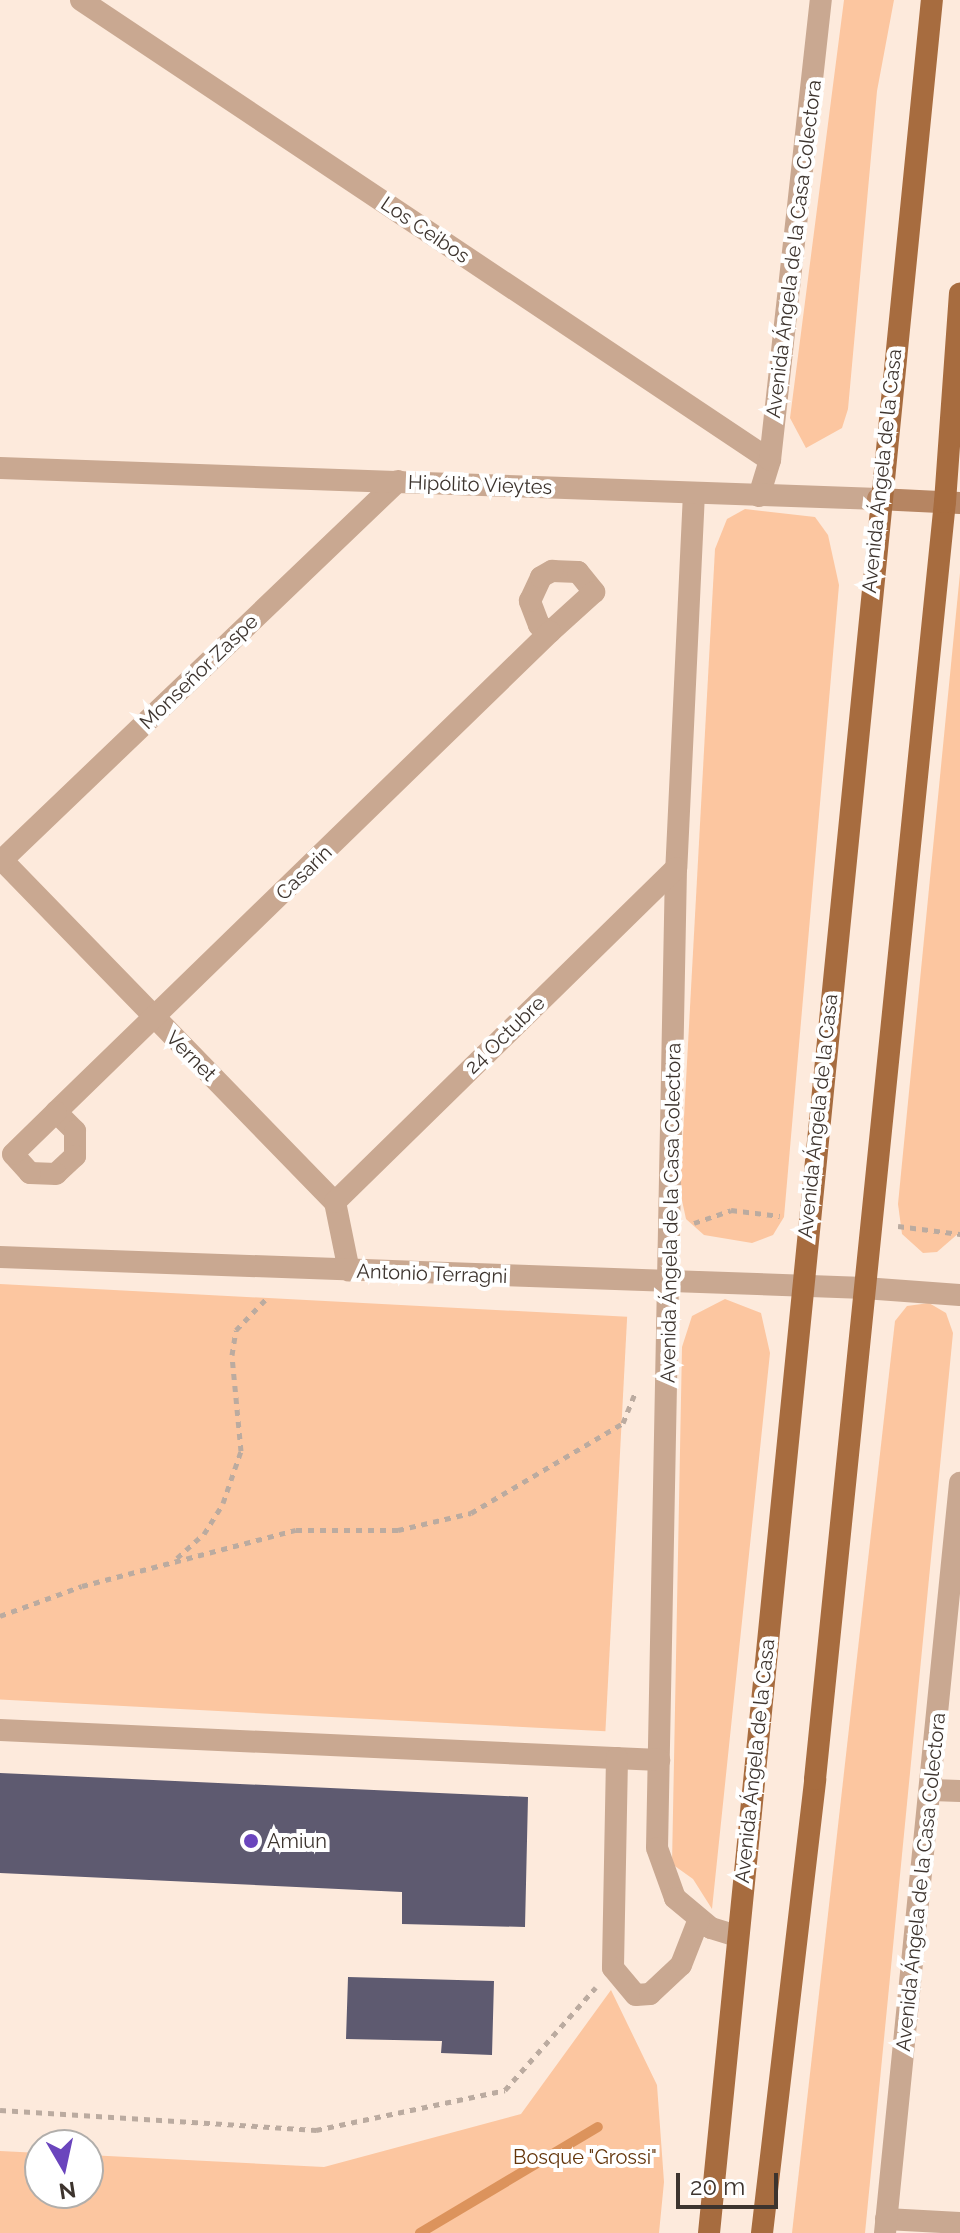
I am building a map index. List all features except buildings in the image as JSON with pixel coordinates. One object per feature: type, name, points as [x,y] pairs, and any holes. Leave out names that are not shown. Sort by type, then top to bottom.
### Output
[{"type":"main road","name":"Avenida Ángela de la Casa","points":[[709,2233],[878,499],[932,0]]},
{"type":"main road","points":[[762,2233],[953,502],[960,294]]},
{"type":"main road","name":"Hipólito Vieytes","points":[[878,499],[953,502]]},
{"type":"street","name":"Los Ceibos","points":[[81,0],[770,460]]},
{"type":"street","name":"Avenida Ángela de la Casa Colectora","points":[[759,496],[770,460],[821,0]]},
{"type":"street","name":"Hipólito Vieytes","points":[[0,468],[878,499]]},
{"type":"street","name":"Monseñor Zaspe","points":[[1,860],[398,481]]},
{"type":"street","name":"Avenida Ángela de la Casa Colectora","points":[[694,493],[676,868],[672,1280],[657,1848],[663,1878],[699,1919],[738,1936]]},
{"type":"street","name":"Casarin","points":[[56,1112],[550,632]]},
{"type":"street","name":"Vernet","points":[[1,860],[335,1202]]},
{"type":"street","name":"24 Octubre","points":[[335,1202],[676,868]]},
{"type":"street","points":[[335,1202],[349,1271]]},
{"type":"street","name":"Antonio Terragni","points":[[0,1257],[311,1271],[801,1285],[960,1295]]},
{"type":"street","name":"Avenida Ángela de la Casa Colectora","points":[[885,2226],[932,1790],[960,1483]]},
{"type":"street","points":[[0,1730],[659,1760]]},
{"type":"street","points":[[617,1758],[613,1968],[636,1995],[650,1994],[676,1973],[699,1919]]},
{"type":"street","points":[[932,1790],[960,1791]]},
{"type":"street","points":[[885,2226],[960,2223]]},
{"type":"path","points":[[693,1223],[731,1210],[780,1216]]},
{"type":"path","points":[[897,1226],[960,1234]]},
{"type":"path","points":[[173,1561],[204,1534],[223,1503],[241,1451],[232,1355],[236,1330],[253,1308],[311,1271]]},
{"type":"path","points":[[0,1616],[173,1561],[296,1530],[398,1530],[471,1513],[623,1423],[640,1383]]},
{"type":"path","points":[[0,2110],[316,2130],[505,2090],[613,1968]]},
{"type":"green space","points":[[844,0],[894,0],[877,91],[848,409],[842,428],[806,448],[790,418]]},
{"type":"green space","points":[[745,509],[815,517],[828,535],[839,585],[784,1217],[773,1235],[752,1243],[704,1235],[686,1219],[680,1191],[715,549],[727,519]]},
{"type":"green space","points":[[960,573],[960,1232],[937,1252],[923,1253],[902,1234],[898,1204]]},
{"type":"green space","points":[[0,1284],[627,1317],[605,1731],[0,1700]]},
{"type":"green space","points":[[725,1299],[761,1313],[770,1353],[712,1909],[693,1879],[672,1864],[682,1347],[692,1316]]},
{"type":"green space","points":[[929,1303],[946,1313],[953,1333],[865,2233],[792,2233],[895,1321],[907,1306]]},
{"type":"green space","name":"Bosque \"Grossi\"","points":[[611,1990],[657,2085],[664,2182],[659,2233],[0,2233],[0,2151],[24,2152],[24,2209],[104,2209],[104,2156],[324,2167],[521,2114]]},
{"type":"waterway","points":[[420,2233],[598,2127]]},
{"type":"place","name":"Amiun","points":[[251,1841]]}]
